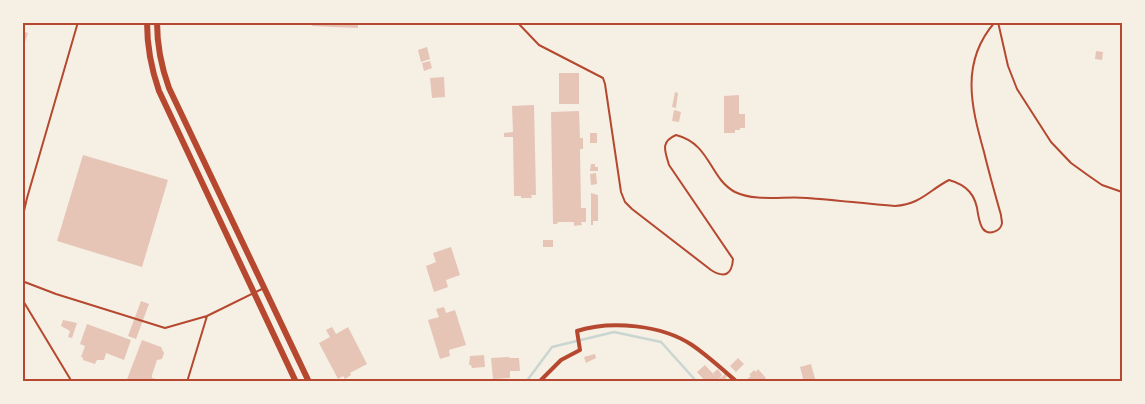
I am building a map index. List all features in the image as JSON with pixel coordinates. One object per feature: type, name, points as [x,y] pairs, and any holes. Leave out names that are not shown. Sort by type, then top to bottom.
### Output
[{"type":"main road","points":[[147,22],[147,45],[158,91],[296,382]]},
{"type":"main road","points":[[157,22],[161,67],[169,88],[309,382]]},
{"type":"street","points":[[539,382],[561,360],[580,350],[577,330],[591,326],[623,324],[662,332],[690,344],[737,382]]},
{"type":"lane","points":[[22,220],[78,22]]},
{"type":"lane","points":[[517,22],[539,45],[603,78],[621,192],[625,202],[718,274],[723,275],[729,272],[733,266],[733,259],[669,165],[665,143],[668,138],[676,135],[685,137],[700,148],[723,182],[733,191],[752,197],[806,198],[895,206],[907,205],[919,201],[949,180],[960,183],[971,192],[977,203],[982,228],[987,232],[994,232],[999,229],[1002,224],[1001,215],[974,118],[971,98],[971,76],[976,52],[986,32],[997,22],[1016,89],[1051,142],[1071,163],[1088,176],[1102,185],[1122,192]]},
{"type":"lane","points":[[1122,40],[1122,46]]},
{"type":"lane","points":[[22,281],[56,294],[165,328],[207,316],[264,288]]},
{"type":"lane","points":[[22,299],[72,382]]},
{"type":"lane","points":[[187,382],[207,316]]},
{"type":"building","points":[[312,22],[356,24],[358,22],[358,28],[312,26]]},
{"type":"building","points":[[22,31],[28,33],[23,48],[22,48]]},
{"type":"building","points":[[427,47],[430,59],[421,62],[418,50]]},
{"type":"building","points":[[1096,51],[1103,52],[1102,60],[1095,59]]},
{"type":"building","points":[[430,61],[432,68],[424,71],[422,63]]},
{"type":"building","points":[[559,73],[579,73],[579,104],[559,104]]},
{"type":"building","points":[[444,77],[445,97],[432,98],[430,78]]},
{"type":"building","points":[[675,92],[678,93],[676,108],[672,107]]},
{"type":"building","points":[[739,95],[739,114],[745,114],[745,128],[735,130],[735,133],[724,133],[724,96]]},
{"type":"building","points":[[534,105],[536,195],[531,195],[532,198],[521,198],[521,196],[514,196],[513,137],[504,137],[504,133],[513,132],[512,106]]},
{"type":"building","points":[[674,110],[681,112],[679,122],[672,121]]},
{"type":"building","points":[[579,111],[580,138],[583,138],[583,149],[580,149],[581,208],[586,208],[586,222],[581,222],[582,225],[574,226],[574,222],[558,222],[553,224],[551,112]]},
{"type":"building","points":[[590,133],[597,133],[597,143],[590,143]]},
{"type":"building","points":[[83,155],[168,180],[142,267],[57,241]]},
{"type":"building","points":[[591,164],[595,164],[595,167],[598,167],[598,171],[590,171]]},
{"type":"building","points":[[596,173],[597,184],[591,185],[590,174]]},
{"type":"building","points":[[591,193],[598,195],[598,221],[593,221],[593,225],[591,225]]},
{"type":"building","points":[[543,240],[553,240],[553,247],[543,247]]},
{"type":"building","points":[[451,247],[460,275],[446,280],[448,287],[434,292],[426,266],[436,262],[433,253]]},
{"type":"building","points":[[141,301],[149,304],[136,339],[128,336]]},
{"type":"building","points":[[444,307],[446,313],[455,310],[466,345],[449,350],[450,356],[440,359],[428,320],[439,317],[436,309]]},
{"type":"building","points":[[63,320],[77,323],[72,338],[68,337],[70,331],[61,326]]},
{"type":"building","points":[[87,324],[131,340],[124,360],[106,353],[104,360],[97,360],[95,364],[83,360],[81,357],[85,346],[80,344]]},
{"type":"building","points":[[332,327],[336,334],[348,327],[367,364],[350,373],[351,375],[345,379],[343,376],[338,379],[319,343],[330,337],[326,330]]},
{"type":"building","points":[[142,340],[161,347],[164,353],[162,359],[157,360],[152,375],[152,378],[156,379],[155,382],[126,382]]},
{"type":"building","points":[[595,354],[596,358],[586,363],[584,357]]},
{"type":"building","points":[[484,355],[485,367],[472,368],[469,365],[470,356]]},
{"type":"building","points":[[491,358],[519,358],[520,371],[510,371],[510,378],[493,379]]},
{"type":"building","points":[[738,358],[744,364],[736,372],[730,366]]},
{"type":"building","points":[[811,364],[816,382],[804,382],[800,367]]},
{"type":"building","points":[[705,365],[716,377],[713,373],[718,369],[722,375],[718,380],[725,374],[727,377],[722,382],[706,382],[697,372]]},
{"type":"building","points":[[758,369],[766,378],[761,382],[744,382],[751,376],[749,375],[754,370],[756,372]]},
{"type":"waterway","points":[[526,382],[552,347],[614,332],[661,342],[697,382]]}]
